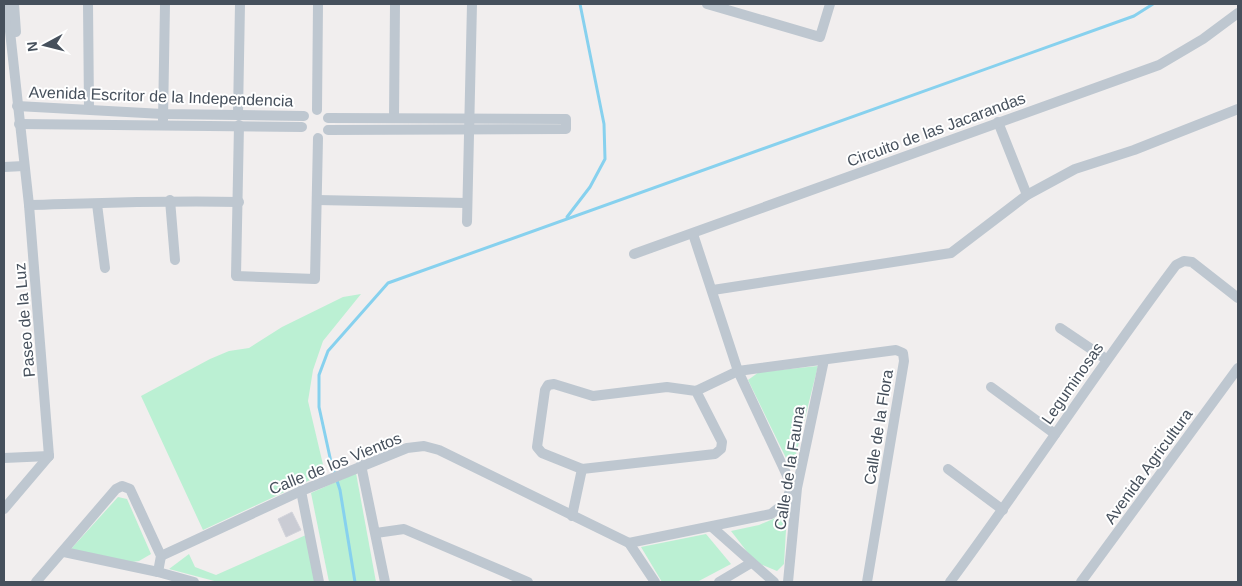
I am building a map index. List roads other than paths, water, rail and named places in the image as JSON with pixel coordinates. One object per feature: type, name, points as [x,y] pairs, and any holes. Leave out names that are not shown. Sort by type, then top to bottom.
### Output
[{"type":"street","name":"Paseo de la Luz","points":[[6,4],[29,204],[50,456]]},
{"type":"street","points":[[14,4],[21,100],[17,106]]},
{"type":"street","points":[[88,4],[89,109]]},
{"type":"street","points":[[163,119],[165,4]]},
{"type":"street","points":[[238,114],[240,4]]},
{"type":"street","points":[[317,110],[318,4]]},
{"type":"street","points":[[394,118],[395,4]]},
{"type":"street","points":[[468,222],[468,118],[472,4]]},
{"type":"street","points":[[707,4],[740,8],[820,38],[830,4]]},
{"type":"street","name":"Circuito de las Jacarandas","points":[[634,254],[1159,65],[1203,38],[1238,13]]},
{"type":"street","name":"Avenida Escritor de la Independencia","points":[[17,106],[89,109],[163,119],[302,128]]},
{"type":"street","points":[[713,290],[951,253],[1026,195],[1075,169],[1134,150],[1238,109]]},
{"type":"street","points":[[317,110],[304,116],[302,128],[306,135],[318,138]]},
{"type":"street","points":[[317,110],[328,118],[566,119],[566,129],[328,130],[318,138]]},
{"type":"street","name":"Avenida Escritor de la Independencia","points":[[19,124],[163,119],[238,114],[304,116]]},
{"type":"street","points":[[328,118],[328,130]]},
{"type":"street","points":[[998,122],[1026,195]]},
{"type":"street","points":[[239,125],[239,202],[236,276],[315,279],[318,138]]},
{"type":"street","points":[[4,167],[24,166]]},
{"type":"street","points":[[29,204],[97,204],[170,200],[239,202]]},
{"type":"street","points":[[170,200],[175,260]]},
{"type":"street","points":[[317,200],[467,204]]},
{"type":"street","points":[[97,204],[105,268]]},
{"type":"street","points":[[655,582],[629,543],[770,514],[785,503],[794,487],[738,371],[713,290],[693,234]]},
{"type":"street","name":"Leguminosas","points":[[950,582],[1004,510],[1106,359],[1176,265],[1184,261],[1192,262],[1238,298]]},
{"type":"street","points":[[1060,328],[1106,359]]},
{"type":"street","name":"Calle de la Flora","points":[[696,391],[738,371],[896,350],[902,354],[904,361],[868,582]]},
{"type":"street","name":"Calle de la Fauna","points":[[788,582],[794,487],[824,360]]},
{"type":"street","name":"Avenida Agricultura","points":[[1081,582],[1238,368]]},
{"type":"street","points":[[554,384],[593,396],[667,386],[696,391],[722,442],[721,449],[715,454],[582,469],[542,453],[537,447],[545,390],[548,385],[554,384]]},
{"type":"street","points":[[991,387],[1055,434]]},
{"type":"street","name":"Calle de los Vientos","points":[[161,556],[328,479],[407,448],[424,446],[439,450],[629,543]]},
{"type":"street","points":[[4,458],[50,456]]},
{"type":"street","points":[[4,509],[50,456]]},
{"type":"street","points":[[361,466],[385,582]]},
{"type":"street","points":[[572,516],[582,469]]},
{"type":"street","points":[[948,469],[1004,510]]},
{"type":"street","points":[[36,582],[64,552],[116,489],[122,486],[130,489],[161,556],[158,572]]},
{"type":"street","points":[[301,491],[319,582]]},
{"type":"street","points":[[712,527],[774,582]]},
{"type":"street","points":[[376,533],[404,529],[528,582]]},
{"type":"street","points":[[64,552],[158,572],[194,582]]},
{"type":"street","points":[[719,582],[751,563]]},
{"type":"street","points":[[141,582],[143,570]]},
{"type":"waterway","points":[[567,217],[590,187],[605,159],[604,124],[580,4]]},
{"type":"waterway","points":[[355,582],[340,490],[331,462],[319,407],[319,375],[328,351],[388,283],[1134,16],[1153,4]]}]
